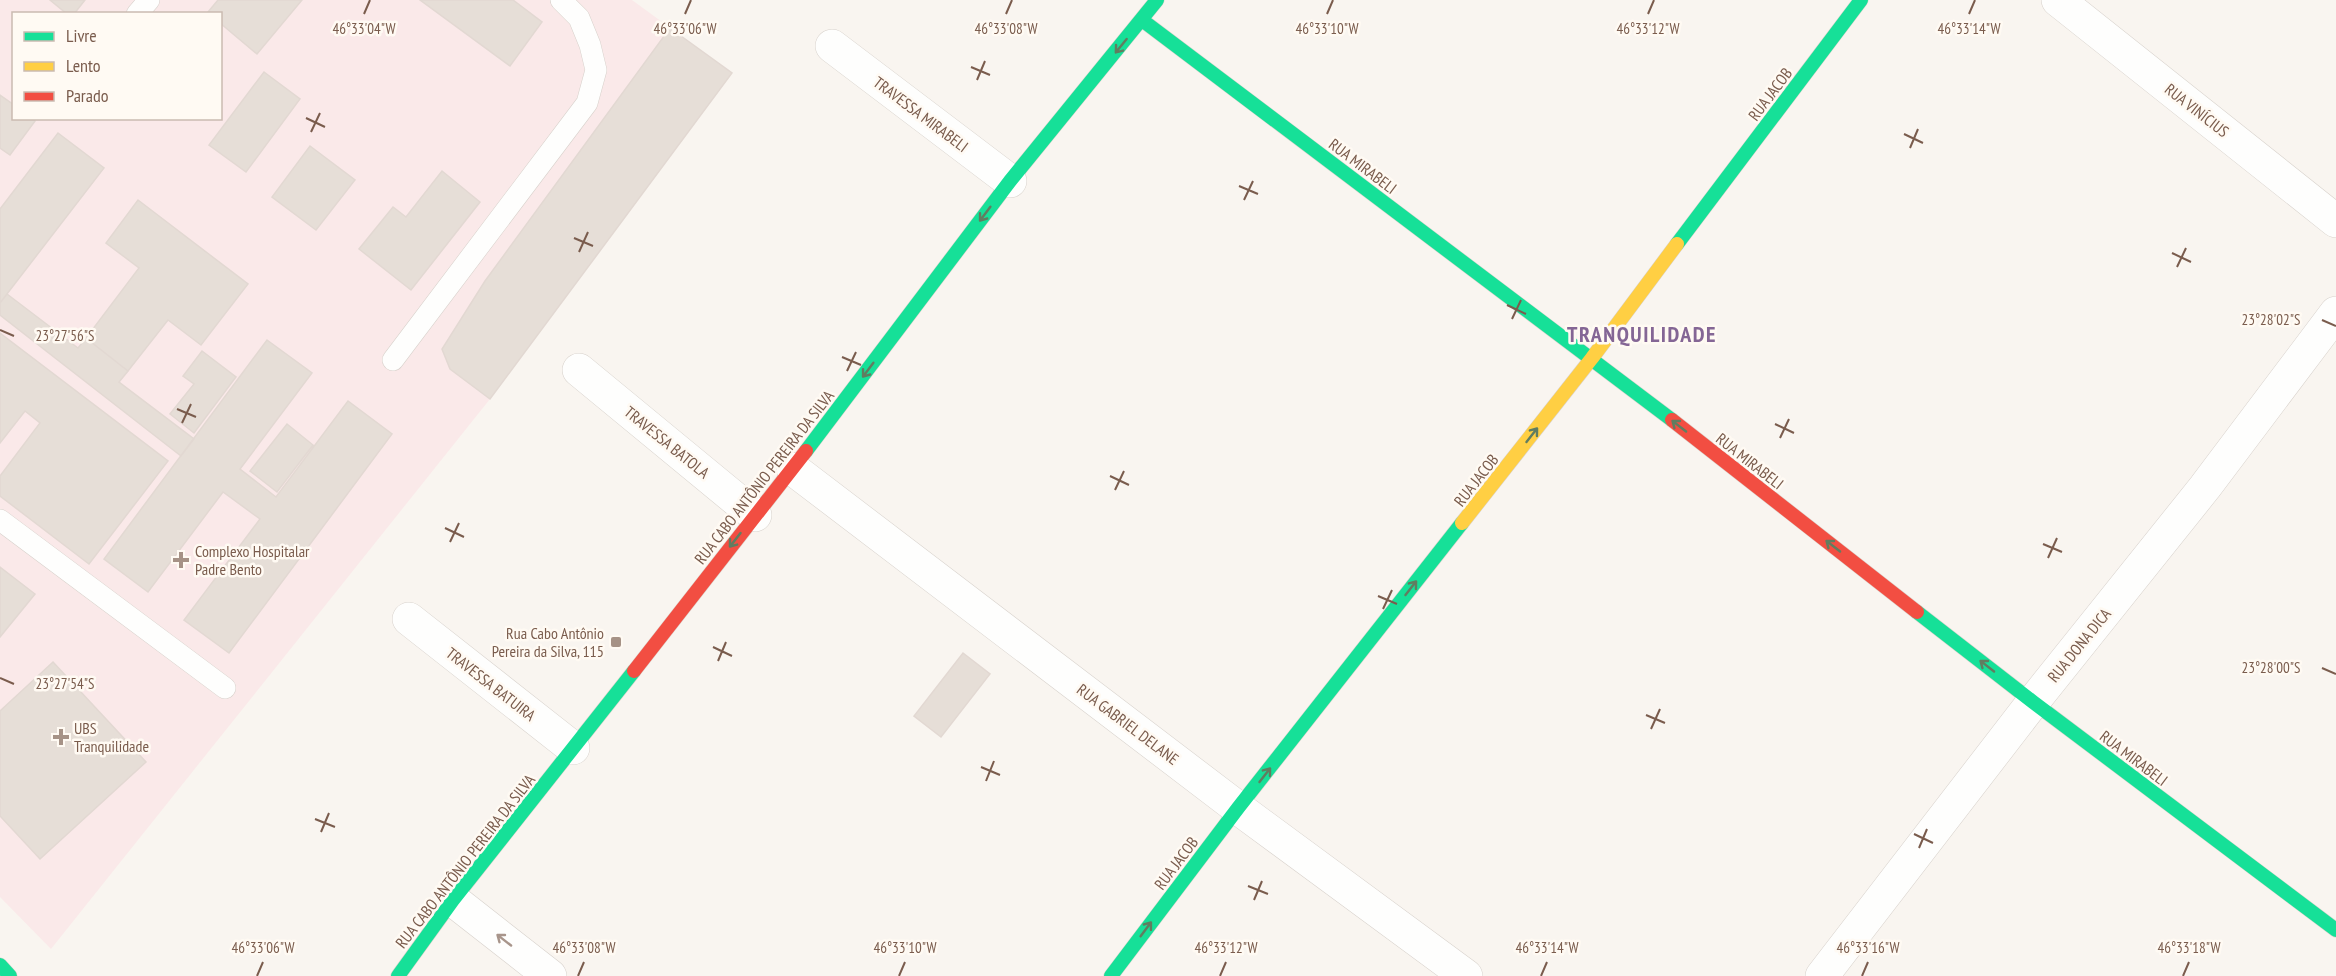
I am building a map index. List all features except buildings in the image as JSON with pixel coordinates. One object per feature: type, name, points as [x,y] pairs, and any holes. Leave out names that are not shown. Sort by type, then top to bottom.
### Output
[{"type":"street","name":"RUA CABO ANTÔNIO PEREIRA DA SILVA","points":[[398,976],[453,900],[755,514],[793,469],[1010,181],[1157,0]]},
{"type":"street","name":"RUA JACOB","points":[[1111,976],[1238,808],[1592,358],[1861,0]]},
{"type":"street","name":"RUA VINÍCIUS","points":[[2058,0],[2336,221]]},
{"type":"street","name":"RUA MIRABELI","points":[[1142,20],[1592,358],[2033,702],[2336,930]]},
{"type":"street","name":"TRAVESSA MIRABELI","points":[[832,46],[1010,181]]},
{"type":"street","name":"RUA DONA DICA","points":[[1822,976],[2033,702],[2205,487],[2336,313]]},
{"type":"street","name":"TRAVESSA BATOLA","points":[[579,370],[755,514]]},
{"type":"street","name":"RUA GABRIEL DELANE","points":[[793,469],[1238,808],[1466,976]]},
{"type":"street","name":"TRAVESSA BATUIRA","points":[[409,619],[573,748]]},
{"type":"street","points":[[453,900],[550,976]]},
{"type":"street","points":[[0,965],[10,976]]},
{"type":"lane","points":[[140,12],[149,0]]},
{"type":"lane","points":[[393,360],[587,103],[596,70],[590,45],[579,18],[561,0]]},
{"type":"lane","points":[[0,520],[225,688]]},
{"type":"shaded area","name":"Complexo Hospitalar Padre Bento","points":[[0,0],[632,0],[732,73],[490,399],[51,949],[0,897]]},
{"type":"traffic: fast","points":[[806,451],[1010,181],[1157,0]]},
{"type":"traffic: fast","points":[[1677,244],[1861,0]]},
{"type":"traffic: fast","points":[[1142,20],[1672,420]]},
{"type":"traffic: fast","points":[[1111,976],[1238,808],[1462,523]]},
{"type":"traffic: fast","points":[[1917,612],[2336,930]]},
{"type":"traffic: fast","points":[[398,976],[453,900],[634,671]]},
{"type":"traffic: fast","points":[[0,965],[10,976]]},
{"type":"traffic: slow","points":[[1462,523],[1592,358],[1677,244]]},
{"type":"traffic: jam","points":[[1672,420],[1917,612]]},
{"type":"traffic: jam","points":[[634,671],[806,451]]},
{"type":"place","name":"Complexo Hospitalar Padre Bento","points":[[181,560]]},
{"type":"place","name":"Rua Cabo Antônio Pereira da Silva, 115","points":[[616,642]]},
{"type":"place","name":"UBS Tranquilidade","points":[[61,737]]},
{"type":"district","name":"TRANQUILIDADE","points":[[1642,334]]}]
